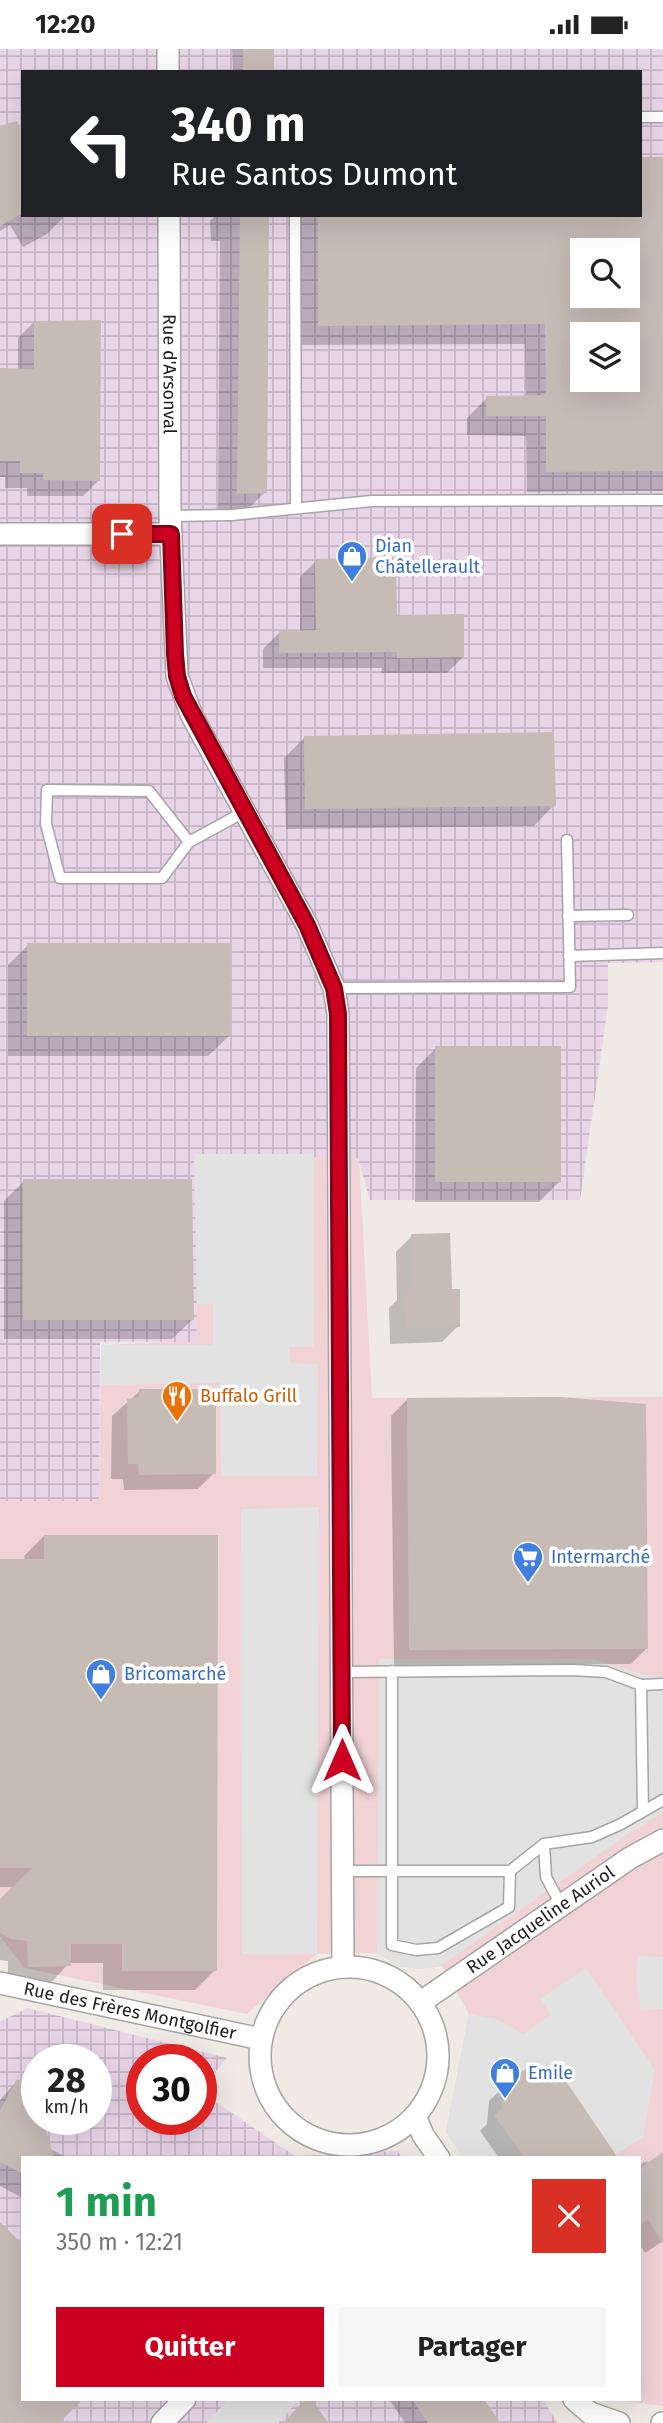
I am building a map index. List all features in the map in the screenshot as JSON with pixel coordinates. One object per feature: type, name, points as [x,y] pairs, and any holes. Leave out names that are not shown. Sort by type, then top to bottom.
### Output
[{"type":"street","points":[[168,49],[168,70]]},
{"type":"street","name":"Rue d'Arsonval","points":[[169,217],[171,525],[177,676],[192,716],[307,925],[334,988],[338,1014],[343,1967]]},
{"type":"street","points":[[0,534],[171,525]]},
{"type":"street","name":"Rue Jacqueline Auriol","points":[[421,2003],[561,1905],[663,1840]]},
{"type":"street","points":[[343,1967],[373,1970],[400,1982],[421,2003],[433,2024],[439,2048],[438,2073],[430,2096],[415,2116],[391,2135],[362,2145],[330,2151],[283,2117],[268,2094],[260,2067],[261,2039],[271,2012],[290,1989],[315,1974],[343,1967]]},
{"type":"street","name":"Rue des Frères Montgolfier","points":[[0,1983],[261,2039]]},
{"type":"street","points":[[415,2116],[423,2135],[438,2156]]},
{"type":"street","points":[[162,2423],[182,2401]]},
{"type":"street","points":[[576,2401],[590,2413],[620,2423]]},
{"type":"lane","points":[[642,117],[663,117]]},
{"type":"lane","points":[[295,217],[296,508]]},
{"type":"lane","points":[[171,525],[232,515],[372,501],[663,500]]},
{"type":"lane","points":[[189,842],[149,791],[47,790],[46,824],[60,878],[162,878],[189,842],[244,812]]},
{"type":"lane","points":[[334,988],[570,987],[567,840]]},
{"type":"lane","points":[[568,916],[628,915]]},
{"type":"lane","points":[[569,956],[663,953]]},
{"type":"lane","points":[[392,1671],[392,1945],[416,1950],[438,1948],[509,1906],[510,1871]]},
{"type":"lane","points":[[341,1672],[606,1672],[641,1685],[663,1684]]},
{"type":"lane","points":[[641,1685],[643,1811]]},
{"type":"lane","points":[[342,1871],[510,1871],[544,1844],[592,1837],[663,1800]]},
{"type":"lane","points":[[544,1844],[546,1877],[561,1905]]},
{"type":"shaded area","points":[[0,49],[663,49],[663,962],[608,963],[608,1006],[580,1200],[370,1200],[358,1158],[195,1154],[197,1342],[100,1342],[99,1501],[0,1501]]},
{"type":"shaded area","points":[[194,1154],[359,1158],[372,1398],[663,1397],[663,2406],[622,2401],[641,2401],[641,2156],[463,2156],[446,2132],[469,2014],[442,1966],[420,1969],[398,1966],[377,1953],[317,1954],[247,2014],[24,1968],[0,1936],[0,1501],[99,1501],[101,1345],[197,1341]]},
{"type":"shaded area","points":[[194,1154],[314,1154],[314,1347],[290,1347],[290,1363],[318,1364],[317,1476],[221,1476],[220,1383],[101,1385],[101,1345],[213,1345],[213,1304],[197,1304]]},
{"type":"shaded area","points":[[319,1507],[317,1954],[242,1954],[241,1509]]},
{"type":"shaded area","points":[[379,1659],[593,1659],[642,1674],[663,1677],[663,1812],[442,1965],[420,1969],[398,1966],[377,1953]]},
{"type":"shaded area","points":[[638,1956],[663,1957],[663,2009],[641,2010],[636,1978]]},
{"type":"shaded area","points":[[586,1968],[655,2070],[643,2137],[616,2155],[559,2071],[494,2115],[523,2156],[463,2156],[446,2132],[469,2014],[497,2019],[523,2034],[551,2015],[540,1999]]},
{"type":"shaded area","points":[[27,2008],[171,2044],[126,2044],[126,2135],[217,2135],[217,2103],[295,2156],[21,2156],[21,2401],[544,2401],[557,2423],[0,2423],[0,2022]]},
{"type":"shaded area","points":[[217,2056],[227,2058],[217,2070]]},
{"type":"shaded area","points":[[398,2151],[401,2156],[295,2156]]},
{"type":"shaded area","points":[[227,2401],[298,2401],[278,2423],[206,2423]]},
{"type":"building","points":[[243,49],[274,49],[274,70],[243,70]]},
{"type":"building","points":[[17,121],[21,129],[21,214],[0,226],[0,126]]},
{"type":"building","points":[[642,157],[663,157],[663,471],[546,472],[546,416],[486,416],[486,396],[546,395],[545,324],[318,326],[318,217],[642,217]]},
{"type":"building","points":[[240,217],[269,217],[267,493],[237,494]]},
{"type":"building","points":[[101,320],[100,481],[43,480],[43,473],[20,473],[20,461],[0,461],[0,368],[34,369],[34,321]]},
{"type":"building","points":[[396,557],[397,615],[464,614],[464,657],[397,658],[397,652],[279,653],[279,631],[316,630],[315,559]]},
{"type":"building","points":[[554,732],[556,806],[305,809],[304,736]]},
{"type":"building","points":[[27,943],[230,943],[230,1036],[27,1036]]},
{"type":"building","points":[[435,1046],[561,1046],[561,1182],[435,1182]]},
{"type":"building","points":[[23,1179],[192,1179],[194,1320],[23,1320]]},
{"type":"building","points":[[450,1233],[452,1289],[460,1289],[460,1327],[405,1329],[404,1290],[412,1290],[411,1234]]},
{"type":"building","name":"Buffalo Grill","points":[[139,1389],[216,1389],[216,1474],[139,1475],[138,1464],[128,1464],[127,1399],[139,1397]]},
{"type":"building","name":"Intermarché","points":[[560,1397],[646,1404],[648,1649],[409,1650],[407,1398]]},
{"type":"building","name":"Bricomarché","points":[[44,1535],[218,1535],[217,1971],[122,1971],[122,1944],[71,1944],[71,1966],[28,1967],[27,1941],[11,1939],[0,1933],[0,1899],[32,1868],[0,1868],[0,1559],[44,1559]]},
{"type":"building","points":[[526,2069],[553,2074],[559,2071],[617,2156],[523,2156],[494,2115],[501,2110],[503,2084]]},
{"type":"building","points":[[17,2079],[21,2081],[21,2135],[48,2135],[53,2156],[21,2156],[21,2173],[0,2162],[0,2111]]},
{"type":"building","points":[[663,2152],[663,2244],[648,2219],[641,2224],[641,2168]]},
{"type":"building","points":[[0,2222],[21,2243],[21,2401],[81,2401],[59,2423],[0,2423]]},
{"type":"building","points":[[304,2401],[313,2401],[328,2423],[283,2423]]},
{"type":"building","points":[[413,2401],[485,2401],[500,2423],[428,2423]]},
{"type":"place","name":"Dian Châtellerault","points":[[352,583]]},
{"type":"place","name":"Buffalo Grill","points":[[177,1423]]},
{"type":"place","name":"Intermarché","points":[[528,1584]]},
{"type":"place","name":"Bricomarché","points":[[101,1701]]},
{"type":"place","name":"Emile","points":[[505,2100]]},
{"type":"route","points":[[122,534],[171,534],[175,654],[177,676],[183,696],[307,925],[334,988],[338,1014],[342,1760]]}]
